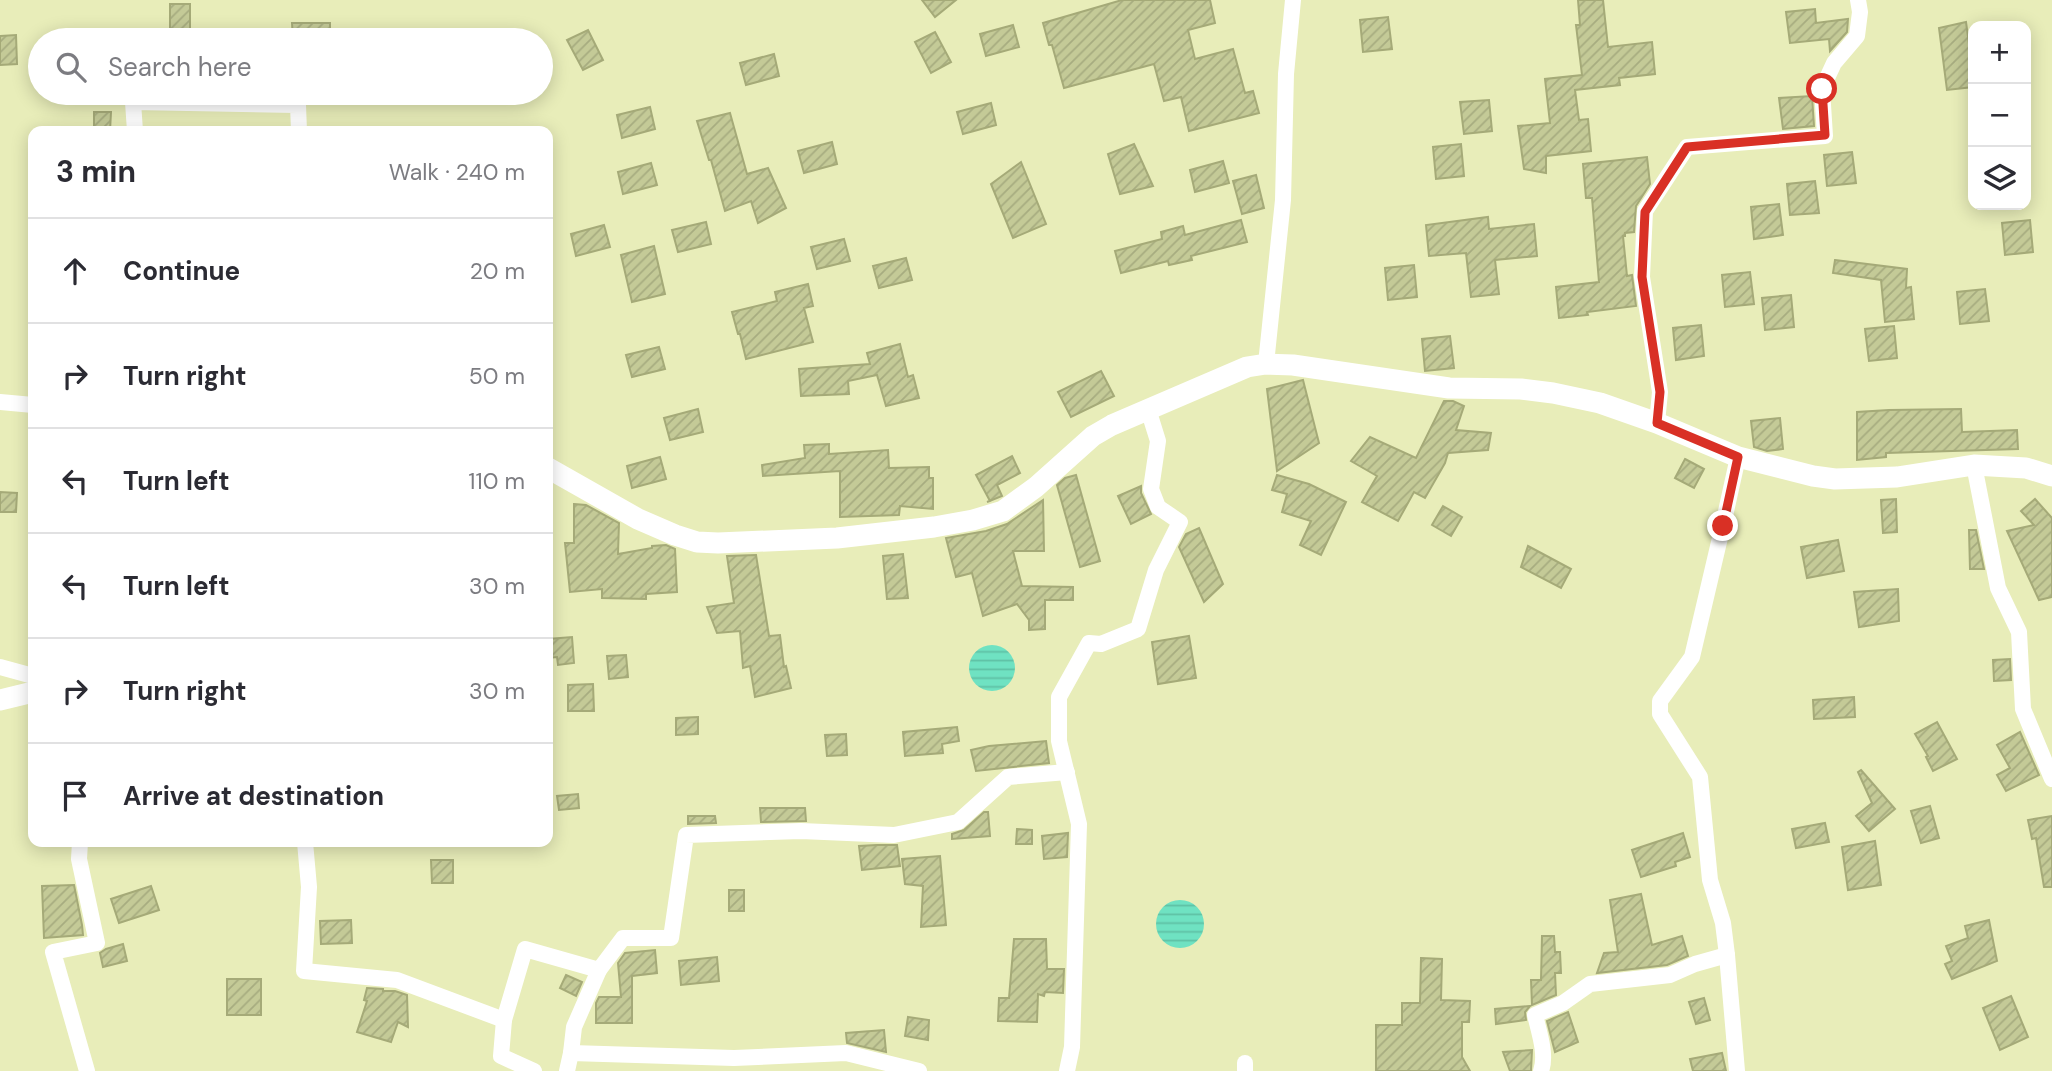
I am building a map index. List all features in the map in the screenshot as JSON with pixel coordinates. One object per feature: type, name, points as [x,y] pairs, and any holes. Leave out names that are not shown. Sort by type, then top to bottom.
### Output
[{"type":"street","points":[[1266,364],[1283,200],[1286,74],[1293,0]]},
{"type":"street","points":[[1657,423],[1660,392],[1642,277],[1645,212],[1687,147],[1825,135],[1822,89],[1834,62],[1857,36],[1860,12],[1858,0]]},
{"type":"street","points":[[133,105],[135,126]]},
{"type":"street","points":[[298,105],[299,126]]},
{"type":"street","points":[[553,471],[638,519],[697,542],[837,538],[934,527],[1003,511],[1036,487],[1093,436],[1112,425],[1247,367],[1266,364],[1449,388],[1521,389],[1553,393],[1600,403],[1657,423],[1738,457],[1813,476],[1835,479],[1897,477],[1974,465],[2026,468],[2052,476]]},
{"type":"street","points":[[0,402],[28,405]]},
{"type":"street","points":[[1067,1071],[1072,1047],[1079,824],[1059,741],[1059,697],[1089,643],[1101,644],[1138,629],[1156,570],[1180,522],[1158,507],[1151,489],[1158,441],[1148,409]]},
{"type":"street","points":[[1737,1071],[1723,923],[1710,880],[1700,777],[1660,714],[1661,701],[1692,657],[1738,457]]},
{"type":"street","points":[[1974,465],[1998,588],[2019,632],[2023,709],[2052,779]]},
{"type":"street","points":[[0,667],[28,675]]},
{"type":"street","points":[[0,700],[28,693]]},
{"type":"street","points":[[567,1071],[574,1027],[599,970],[623,938],[671,938],[686,835],[801,831],[894,835],[958,822],[1009,777],[1067,772]]},
{"type":"street","points":[[80,847],[79,859],[97,943],[53,952],[87,1071]]},
{"type":"street","points":[[305,847],[309,887],[304,971],[397,981],[504,1020]]},
{"type":"street","points":[[534,1071],[500,1056],[504,1020],[525,950],[599,970]]},
{"type":"street","points":[[1541,1071],[1544,1066],[1535,1015],[1563,1003],[1590,984],[1670,975],[1695,964],[1727,955]]},
{"type":"street","points":[[571,1052],[734,1058],[846,1053],[919,1071]]},
{"type":"water","points":[[992,645],[1008,652],[1015,668],[1008,684],[992,691],[976,684],[969,668],[976,652]]},
{"type":"water","points":[[1180,900],[1197,907],[1204,924],[1197,941],[1180,948],[1163,941],[1156,924],[1163,907]]},
{"type":"building","points":[[922,0],[956,0],[935,17]]},
{"type":"building","points":[[1122,0],[1210,0],[1215,23],[1188,30],[1195,59],[1233,49],[1245,93],[1253,91],[1259,113],[1189,131],[1181,97],[1164,101],[1154,64],[1064,88],[1043,23]]},
{"type":"building","points":[[1578,0],[1603,0],[1608,47],[1652,42],[1655,74],[1619,78],[1620,85],[1575,90],[1579,120],[1588,119],[1591,151],[1546,156],[1546,173],[1524,169],[1518,126],[1550,123],[1545,79],[1582,75],[1576,25],[1580,25]]},
{"type":"building","points":[[170,4],[190,4],[190,28],[170,28]]},
{"type":"building","points":[[1815,9],[1816,23],[1848,19],[1847,32],[1830,51],[1829,39],[1790,43],[1786,12]]},
{"type":"building","points":[[1388,17],[1392,49],[1363,52],[1360,20]]},
{"type":"building","points":[[1966,22],[1968,88],[1947,90],[1939,28]]},
{"type":"building","points":[[292,23],[330,23],[330,28],[292,28]]},
{"type":"building","points":[[1013,25],[1019,47],[986,56],[980,34]]},
{"type":"building","points":[[588,30],[603,60],[583,70],[567,40]]},
{"type":"building","points":[[935,32],[951,62],[931,73],[915,42]]},
{"type":"building","points":[[16,35],[17,64],[0,65],[0,36]]},
{"type":"building","points":[[774,54],[779,76],[746,85],[740,63]]},
{"type":"building","points":[[1812,96],[1814,126],[1783,129],[1779,98]]},
{"type":"building","points":[[1489,100],[1492,131],[1464,134],[1460,102]]},
{"type":"building","points":[[991,103],[996,125],[963,134],[957,112]]},
{"type":"building","points":[[650,107],[655,129],[622,138],[617,115]]},
{"type":"building","points":[[94,112],[111,112],[110,126],[94,126]]},
{"type":"building","points":[[730,113],[747,174],[768,168],[786,208],[758,223],[751,201],[725,211],[697,121]]},
{"type":"building","points":[[832,142],[837,164],[804,173],[798,151]]},
{"type":"building","points":[[1134,144],[1153,186],[1120,194],[1108,154]]},
{"type":"building","points":[[1461,144],[1464,176],[1436,179],[1433,147]]},
{"type":"building","points":[[1852,152],[1856,183],[1827,186],[1824,155]]},
{"type":"building","points":[[1647,157],[1650,184],[1636,206],[1634,232],[1625,233],[1623,236],[1627,276],[1632,275],[1636,306],[1559,318],[1556,287],[1599,282],[1592,198],[1586,198],[1583,164]]},
{"type":"building","points":[[1223,161],[1229,183],[1195,192],[1190,170]]},
{"type":"building","points":[[1021,162],[1046,224],[1013,238],[991,184]]},
{"type":"building","points":[[651,163],[657,185],[623,194],[618,172]]},
{"type":"building","points":[[1256,175],[1264,208],[1242,214],[1233,181]]},
{"type":"building","points":[[1815,181],[1819,213],[1790,215],[1787,184]]},
{"type":"building","points":[[1779,204],[1783,235],[1754,239],[1751,207]]},
{"type":"building","points":[[1488,217],[1489,229],[1534,224],[1537,256],[1495,260],[1499,294],[1471,297],[1466,253],[1429,256],[1426,225]]},
{"type":"building","points":[[1241,220],[1247,242],[1191,256],[1192,260],[1169,265],[1168,261],[1121,273],[1115,251],[1162,239],[1161,232],[1183,226],[1185,235]]},
{"type":"building","points":[[2030,220],[2033,252],[2005,255],[2002,223]]},
{"type":"building","points":[[706,222],[711,244],[678,252],[672,230]]},
{"type":"building","points":[[604,225],[610,247],[576,256],[571,234]]},
{"type":"building","points":[[844,239],[850,261],[817,269],[811,247]]},
{"type":"building","points":[[654,246],[665,294],[632,302],[621,255]]},
{"type":"building","points":[[906,258],[912,280],[879,288],[873,266]]},
{"type":"building","points":[[1835,260],[1907,269],[1906,288],[1911,287],[1914,319],[1885,322],[1881,280],[1833,273]]},
{"type":"building","points":[[1414,265],[1417,297],[1388,300],[1385,268]]},
{"type":"building","points":[[1750,272],[1754,304],[1725,307],[1722,275]]},
{"type":"building","points":[[808,284],[813,306],[804,308],[813,342],[746,359],[732,312],[777,301],[775,292]]},
{"type":"building","points":[[1985,289],[1989,321],[1960,324],[1957,292]]},
{"type":"building","points":[[1791,295],[1794,327],[1765,330],[1762,298]]},
{"type":"building","points":[[1701,325],[1704,356],[1676,360],[1673,328]]},
{"type":"building","points":[[1894,326],[1897,358],[1869,361],[1865,329]]},
{"type":"building","points":[[1450,336],[1454,368],[1425,371],[1422,339]]},
{"type":"building","points":[[900,344],[908,377],[913,375],[919,398],[886,406],[877,375],[848,381],[849,394],[801,396],[799,369],[870,364],[867,353]]},
{"type":"building","points":[[659,347],[665,369],[632,377],[626,355]]},
{"type":"building","points":[[1101,371],[1114,396],[1071,417],[1058,392]]},
{"type":"building","points":[[1303,380],[1319,443],[1277,471],[1267,389]]},
{"type":"building","points":[[1444,401],[1453,401],[1464,406],[1456,430],[1491,433],[1488,450],[1448,453],[1425,498],[1414,492],[1398,521],[1362,502],[1377,476],[1351,461],[1370,437],[1416,458]]},
{"type":"building","points":[[698,409],[703,432],[670,440],[664,418]]},
{"type":"building","points":[[1961,409],[1962,432],[2017,430],[2018,449],[1886,453],[1886,457],[1857,460],[1857,412]]},
{"type":"building","points":[[1780,418],[1783,449],[1767,451],[1754,447],[1751,421]]},
{"type":"building","points":[[829,444],[829,454],[888,450],[889,468],[929,467],[929,478],[933,478],[933,509],[900,506],[899,515],[840,517],[840,471],[763,476],[762,465],[805,458],[804,445]]},
{"type":"building","points":[[1012,456],[1020,473],[997,485],[1002,496],[990,501],[976,475]]},
{"type":"building","points":[[660,457],[666,479],[632,488],[627,466]]},
{"type":"building","points":[[1685,459],[1704,469],[1694,488],[1675,478]]},
{"type":"building","points":[[1076,475],[1100,561],[1080,567],[1057,485],[1065,478]]},
{"type":"building","points":[[1277,475],[1309,484],[1346,502],[1321,555],[1300,545],[1311,521],[1282,512],[1287,494],[1272,490]]},
{"type":"building","points":[[1141,486],[1141,493],[1151,514],[1131,524],[1118,496]]},
{"type":"building","points":[[0,492],[17,493],[16,512],[0,512]]},
{"type":"building","points":[[1896,499],[1897,532],[1883,533],[1881,500]]},
{"type":"building","points":[[2035,499],[2052,518],[2052,597],[2039,600],[2007,531],[2034,525],[2021,511]]},
{"type":"building","points":[[1043,500],[1044,551],[1013,551],[1022,586],[1073,587],[1073,600],[1045,600],[1045,629],[1029,630],[1029,620],[1017,604],[983,616],[972,573],[956,577],[946,538],[986,531],[1007,524]]},
{"type":"building","points":[[574,504],[586,505],[619,523],[618,554],[652,546],[666,545],[675,549],[677,592],[646,594],[646,599],[602,598],[602,589],[570,592],[565,543],[574,543]]},
{"type":"building","points":[[1443,506],[1462,517],[1451,536],[1432,525]]},
{"type":"building","points":[[1199,528],[1223,584],[1204,602],[1179,547],[1186,534]]},
{"type":"building","points":[[1969,530],[1976,530],[1984,569],[1970,569]]},
{"type":"building","points":[[1838,540],[1844,571],[1807,578],[1801,547]]},
{"type":"building","points":[[1528,546],[1571,569],[1561,588],[1521,567]]},
{"type":"building","points":[[903,554],[908,598],[887,599],[883,556]]},
{"type":"building","points":[[756,555],[769,636],[780,635],[784,667],[786,666],[791,688],[755,697],[750,666],[743,668],[740,631],[717,633],[707,607],[734,603],[727,556]]},
{"type":"building","points":[[1898,589],[1899,621],[1859,627],[1854,592]]},
{"type":"building","points":[[1189,636],[1196,678],[1158,684],[1152,642]]},
{"type":"building","points":[[572,637],[574,663],[558,665],[557,657],[553,657],[553,639]]},
{"type":"building","points":[[626,655],[628,677],[609,679],[607,656]]},
{"type":"building","points":[[2010,659],[2011,680],[1994,681],[1993,660]]},
{"type":"building","points":[[593,684],[594,711],[568,711],[568,685]]},
{"type":"building","points":[[1854,697],[1855,717],[1814,719],[1813,700]]},
{"type":"building","points":[[698,717],[698,734],[676,735],[676,718]]},
{"type":"building","points":[[1937,722],[1957,759],[1933,771],[1915,734]]},
{"type":"building","points":[[957,727],[959,741],[942,744],[943,753],[905,756],[903,732]]},
{"type":"building","points":[[2020,732],[2039,775],[2006,791],[1997,775],[2010,768],[1997,745]]},
{"type":"building","points":[[846,734],[847,755],[827,756],[825,735]]},
{"type":"building","points":[[1046,741],[1049,763],[976,771],[971,750]]},
{"type":"building","points":[[1861,770],[1895,809],[1869,831],[1856,816],[1872,803],[1858,772]]},
{"type":"building","points":[[578,794],[579,808],[559,810],[557,796]]},
{"type":"building","points":[[1930,806],[1939,838],[1921,843],[1911,811]]},
{"type":"building","points":[[760,808],[805,808],[806,821],[761,822]]},
{"type":"building","points":[[984,812],[988,812],[990,836],[952,839],[952,834],[964,830]]},
{"type":"building","points":[[688,816],[715,816],[716,823],[688,824]]},
{"type":"building","points":[[2052,816],[2052,887],[2044,887],[2036,838],[2032,839],[2028,820]]},
{"type":"building","points":[[1825,823],[1829,842],[1796,848],[1792,829]]},
{"type":"building","points":[[1017,829],[1032,830],[1032,844],[1016,844]]},
{"type":"building","points":[[1068,833],[1067,857],[1044,859],[1042,836]]},
{"type":"building","points":[[1683,833],[1690,857],[1675,862],[1676,866],[1641,877],[1632,850]]},
{"type":"building","points":[[1875,841],[1881,885],[1848,890],[1842,847]]},
{"type":"building","points":[[897,845],[900,866],[862,870],[859,846]]},
{"type":"building","points":[[940,856],[946,925],[921,927],[923,886],[905,884],[902,859]]},
{"type":"building","points":[[431,860],[453,860],[453,883],[432,883]]},
{"type":"building","points":[[74,885],[83,935],[44,938],[42,886]]},
{"type":"building","points":[[151,886],[159,910],[119,923],[111,899]]},
{"type":"building","points":[[729,890],[744,890],[744,911],[729,911]]},
{"type":"building","points":[[1641,894],[1652,945],[1682,936],[1688,956],[1667,965],[1597,973],[1604,953],[1618,952],[1610,900]]},
{"type":"building","points":[[351,920],[352,943],[321,944],[320,921]]},
{"type":"building","points":[[1989,920],[1997,961],[1952,979],[1945,964],[1952,961],[1946,946],[1968,938],[1965,926]]},
{"type":"building","points":[[1542,936],[1554,936],[1555,952],[1560,952],[1561,973],[1555,973],[1556,995],[1532,1005],[1531,980],[1541,980]]},
{"type":"building","points":[[1014,939],[1046,939],[1047,969],[1064,969],[1063,993],[1045,992],[1044,996],[1038,994],[1037,1022],[998,1021],[999,998],[1009,998]]},
{"type":"building","points":[[123,944],[127,961],[103,967],[100,953]]},
{"type":"building","points":[[655,950],[657,973],[632,976],[632,1023],[596,1023],[596,1003],[599,997],[621,997],[618,963],[625,953]]},
{"type":"building","points":[[717,957],[719,981],[681,985],[679,961]]},
{"type":"building","points":[[1421,958],[1442,959],[1441,1000],[1470,1001],[1469,1022],[1462,1022],[1462,1057],[1470,1071],[1376,1071],[1376,1025],[1402,1025],[1402,1003],[1420,1003]]},
{"type":"building","points":[[566,975],[582,982],[576,996],[560,988]]},
{"type":"building","points":[[227,979],[261,979],[261,1015],[227,1015]]},
{"type":"building","points":[[367,988],[407,995],[408,1027],[398,1022],[391,1042],[357,1032],[367,1001],[364,1000]]},
{"type":"building","points":[[2011,996],[2028,1037],[2000,1050],[1983,1008]]},
{"type":"building","points":[[1704,998],[1710,1020],[1696,1024],[1689,1002]]},
{"type":"building","points":[[1530,1006],[1525,1012],[1526,1020],[1496,1024],[1495,1009]]},
{"type":"building","points":[[1568,1012],[1578,1042],[1555,1052],[1547,1021]]},
{"type":"building","points":[[908,1017],[929,1020],[928,1040],[905,1036]]},
{"type":"building","points":[[884,1030],[886,1052],[847,1043],[846,1033]]},
{"type":"building","points":[[1532,1050],[1531,1071],[1510,1071],[1503,1052]]},
{"type":"building","points":[[1722,1053],[1726,1071],[1693,1071],[1690,1059]]},
{"type":"route","points":[[1723,526],[1738,457],[1657,423],[1660,392],[1642,277],[1645,212],[1687,147],[1825,135],[1822,89]]}]
